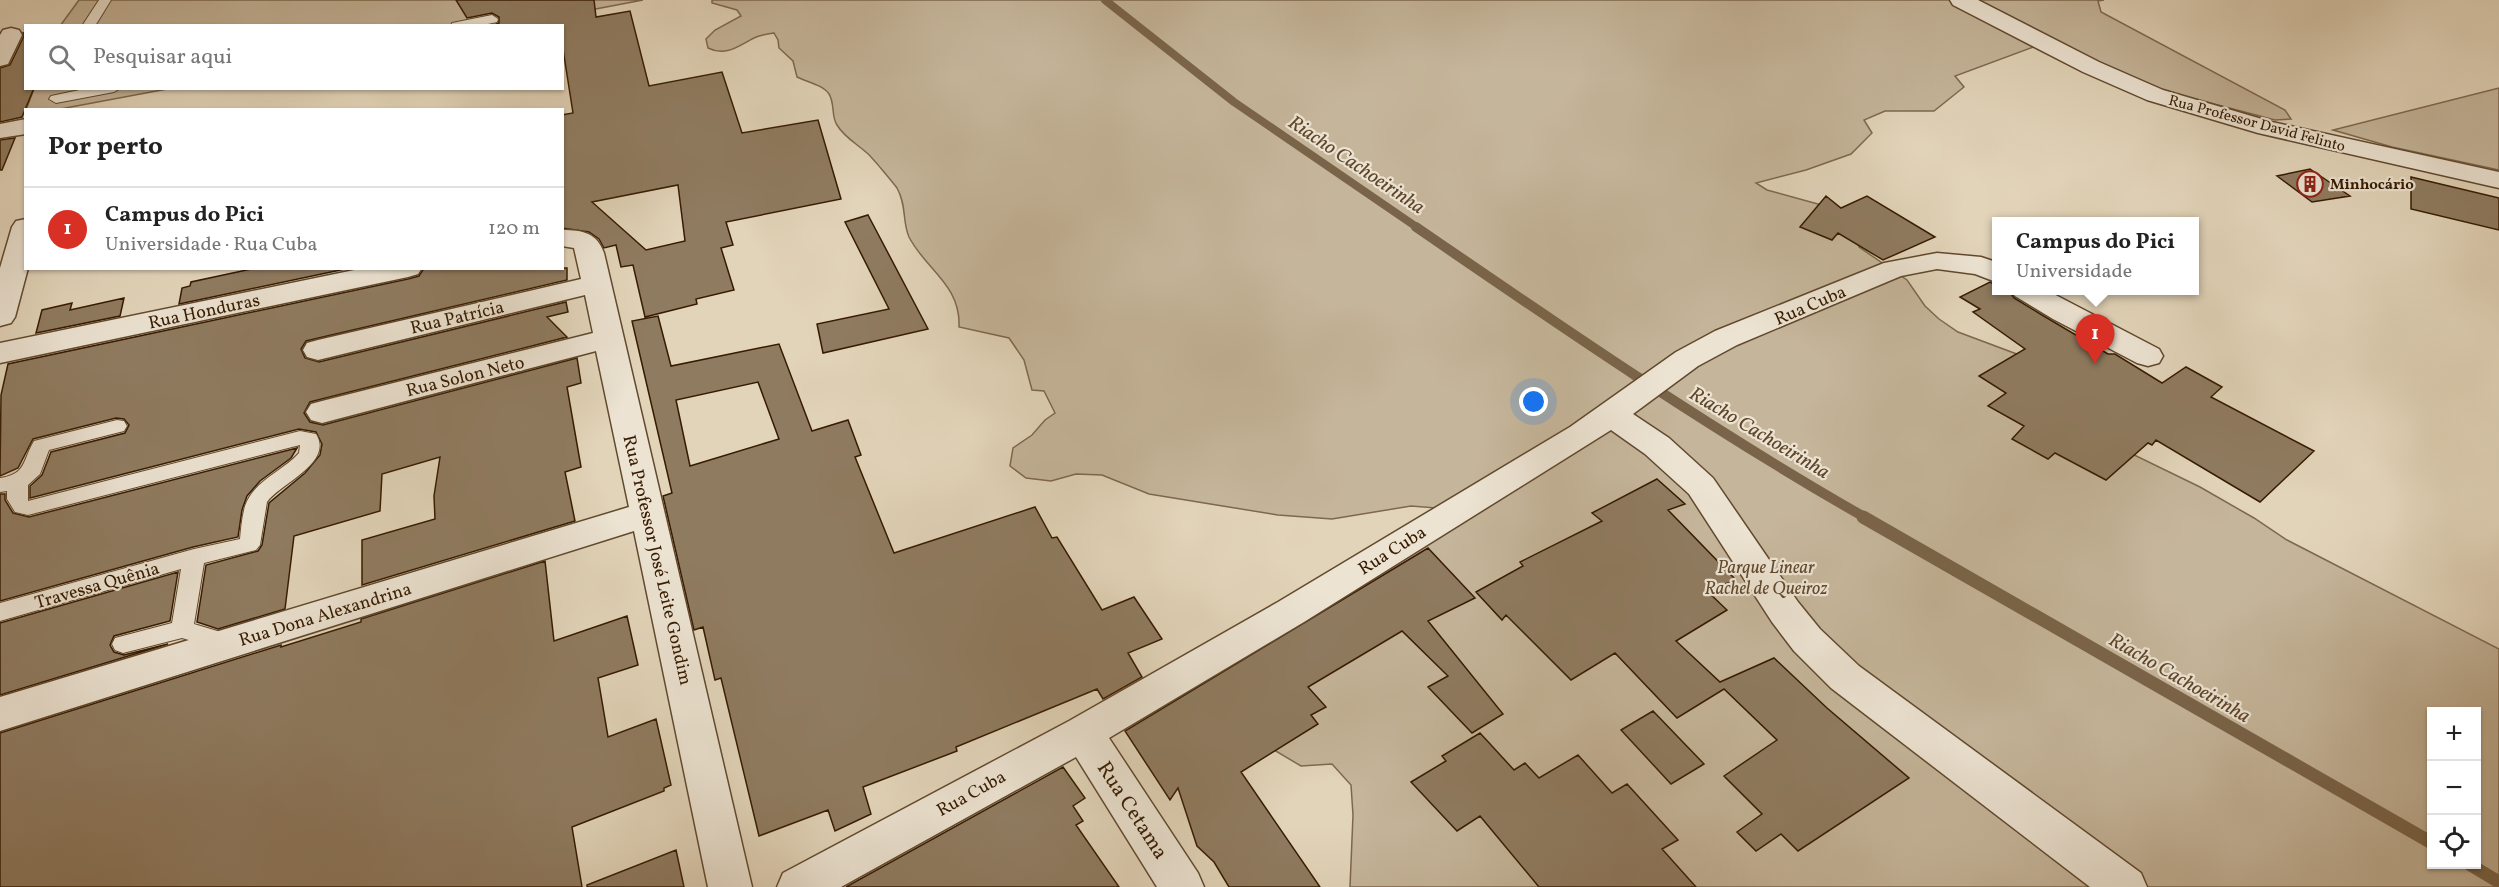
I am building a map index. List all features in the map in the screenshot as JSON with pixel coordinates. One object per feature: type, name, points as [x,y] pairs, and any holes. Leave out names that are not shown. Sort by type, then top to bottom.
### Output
[{"type":"street","name":"Rua Professor David Felinto","points":[[1961,0],[2091,67],[2155,95],[2267,128],[2499,180]]},
{"type":"street","points":[[0,59],[10,35]]},
{"type":"street","points":[[0,131],[24,126]]},
{"type":"street","points":[[0,317],[24,234]]},
{"type":"street","name":"Rua Professor José Leite Gondim","points":[[570,238],[586,244],[596,284],[649,514],[730,887]]},
{"type":"street","name":"Rua Cuba","points":[[799,887],[1083,733],[1291,612],[1582,435],[1672,369],[1726,338],[1894,269],[1937,261],[1981,266],[1992,271]]},
{"type":"street","name":"Rua Honduras","points":[[0,353],[398,270]]},
{"type":"street","name":"Rua Patrícia","points":[[318,350],[596,284]]},
{"type":"street","points":[[2032,295],[2148,356]]},
{"type":"street","name":"Rua Solon Neto","points":[[322,412],[607,339]]},
{"type":"street","points":[[1616,410],[1701,486],[1785,612],[1807,640],[1845,676],[2125,887]]},
{"type":"street","name":"Rua Dona Alexandrina","points":[[0,714],[649,514]]},
{"type":"street","name":"Rua Cetama","points":[[1083,733],[1182,887]]},
{"type":"lane","points":[[89,24],[105,0]]},
{"type":"lane","points":[[467,24],[492,19]]},
{"type":"lane","points":[[57,99],[104,90]]},
{"type":"lane","points":[[9,483],[33,469],[40,446],[117,426]]},
{"type":"lane","name":"Travessa Quênia","points":[[0,612],[195,557],[249,545],[258,499],[276,479],[305,459],[309,454],[309,438],[300,438],[28,508],[19,504],[9,483]]},
{"type":"lane","points":[[182,629],[195,557]]},
{"type":"lane","points":[[123,644],[182,629],[232,643]]},
{"type":"green space","points":[[79,0],[643,0],[517,24],[61,24]]},
{"type":"green space","name":"Parque Linear Rachel de Queiroz","points":[[712,0],[2104,0],[2098,1],[2101,12],[2285,110],[2291,119],[2275,120],[2176,94],[2036,46],[1955,76],[1964,87],[1934,111],[1885,111],[1864,120],[1872,133],[1851,154],[1806,170],[1756,183],[1767,190],[1825,206],[1857,233],[1859,247],[1907,280],[1925,306],[1939,319],[1958,332],[2030,359],[2093,435],[2200,487],[2287,540],[2499,649],[2499,887],[1350,887],[1353,815],[1351,785],[1332,764],[1301,766],[1274,750],[1244,677],[1200,675],[1437,508],[1411,506],[1332,519],[1278,515],[1149,494],[1102,475],[1076,474],[1051,481],[1026,478],[1010,466],[1013,448],[1032,435],[1045,420],[1055,413],[1044,391],[1032,390],[1024,360],[1009,338],[959,327],[958,312],[949,289],[909,237],[897,188],[870,155],[840,129],[834,118],[829,94],[819,86],[797,77],[793,61],[779,48],[774,33],[756,37],[726,51],[708,48],[706,39],[715,30],[741,16],[737,10],[712,3]]},
{"type":"green space","points":[[2499,88],[2499,170],[2392,147],[2333,130]]},
{"type":"green space","points":[[34,90],[162,90],[66,108],[27,108]]},
{"type":"building","points":[[456,0],[594,0],[596,17],[630,11],[649,86],[722,72],[742,133],[818,120],[841,199],[726,222],[733,245],[721,248],[734,290],[696,299],[697,304],[645,317],[633,265],[621,267],[616,245],[604,248],[599,239],[589,232],[564,228],[564,115],[573,113],[564,56],[564,24],[497,24],[499,23],[499,17],[492,13],[467,18]],"holes":[[[678,185],[685,241],[646,250],[592,202]]]},
{"type":"building","points":[[24,36],[24,90],[33,90],[22,117],[0,122],[0,68],[10,65]]},
{"type":"building","points":[[15,138],[2,170],[0,170],[0,140]]},
{"type":"building","name":"Minhocário","points":[[2310,169],[2350,196],[2312,202],[2277,176]]},
{"type":"building","points":[[2411,177],[2499,198],[2499,230],[2411,209]]},
{"type":"building","points":[[1826,196],[1841,208],[1867,196],[1935,237],[1883,260],[1838,233],[1832,240],[1800,227]]},
{"type":"building","points":[[868,215],[928,329],[823,353],[817,324],[889,309],[845,222]]},
{"type":"building","points":[[567,268],[567,280],[306,341],[301,349],[305,358],[319,362],[566,302],[568,312],[547,317],[567,337],[310,402],[304,413],[310,422],[323,425],[577,358],[581,383],[567,387],[581,467],[565,472],[575,521],[362,585],[362,540],[435,519],[434,496],[440,457],[382,474],[380,511],[294,536],[285,609],[218,629],[197,622],[206,565],[258,551],[262,545],[269,503],[305,473],[320,455],[322,444],[316,432],[299,429],[30,498],[30,486],[42,475],[51,452],[125,433],[129,425],[124,419],[116,418],[33,439],[18,468],[0,476],[1,395],[8,364],[419,276],[423,270],[564,270]]},
{"type":"building","points":[[247,270],[340,270],[179,304],[182,288],[190,286],[191,282]]},
{"type":"building","points":[[1990,282],[1992,295],[2012,295],[2108,354],[2115,354],[2162,383],[2186,367],[2222,387],[2211,397],[2314,451],[2260,502],[2156,440],[2152,445],[2148,443],[2106,480],[2055,453],[2048,459],[2012,439],[2024,426],[1988,406],[2006,393],[1979,376],[2025,349],[1973,312],[1980,309],[1960,297]]},
{"type":"building","points":[[124,298],[120,316],[36,333],[42,310],[72,303],[70,310]]},
{"type":"building","points":[[658,316],[671,366],[779,344],[812,431],[848,420],[861,455],[855,457],[894,553],[1035,507],[1052,538],[1057,537],[1102,610],[1134,597],[1162,639],[1128,653],[1142,677],[1103,699],[1097,689],[956,747],[957,751],[863,787],[871,814],[835,831],[828,810],[759,836],[721,678],[715,680],[703,627],[694,630],[663,496],[672,493],[632,321]],"holes":[[[758,382],[779,439],[690,466],[676,400]]]},
{"type":"building","points":[[297,448],[291,458],[260,481],[247,496],[242,510],[238,537],[193,547],[0,601],[0,494],[5,494],[5,500],[13,513],[29,517]]},
{"type":"building","points":[[1657,479],[1685,504],[1668,510],[1736,580],[1707,591],[1727,610],[1676,641],[1720,682],[1774,658],[1827,708],[1909,778],[1798,851],[1781,834],[1756,851],[1737,832],[1762,814],[1724,776],[1777,740],[1724,689],[1677,718],[1615,653],[1571,680],[1506,615],[1502,620],[1476,592],[1523,566],[1520,562],[1602,521],[1592,513]]},
{"type":"building","points":[[1428,548],[1475,598],[1428,621],[1503,714],[1472,733],[1428,687],[1448,676],[1402,631],[1308,687],[1326,707],[1311,715],[1318,724],[1241,772],[1320,887],[1229,887],[1214,862],[1197,846],[1178,788],[1170,800],[1125,731]]},
{"type":"building","points":[[545,561],[554,641],[627,616],[638,665],[598,678],[608,737],[656,719],[671,785],[664,788],[664,791],[572,827],[582,887],[0,887],[0,733],[361,622],[361,619]]},
{"type":"building","points":[[178,572],[170,621],[114,636],[110,645],[114,652],[124,655],[168,644],[0,695],[0,623]]},
{"type":"building","points":[[1653,711],[1704,764],[1671,784],[1621,730]]},
{"type":"building","points":[[1480,733],[1514,770],[1525,763],[1539,778],[1578,755],[1612,793],[1627,784],[1678,840],[1662,849],[1696,887],[1539,887],[1480,816],[1457,831],[1411,782],[1446,761],[1442,756]]},
{"type":"building","points":[[1063,767],[1085,798],[1073,806],[1083,821],[1076,825],[1119,887],[846,887]]},
{"type":"building","points":[[676,850],[684,887],[587,887],[587,885]]},
{"type":"waterway","name":"Riacho Cachoeirinha","points":[[1105,0],[1234,102],[1418,228]]},
{"type":"waterway","name":"Riacho Cachoeirinha","points":[[1416,227],[1694,413],[1866,518]]},
{"type":"waterway","name":"Riacho Cachoeirinha","points":[[1863,517],[2427,840]]},
{"type":"waterway","name":"Riacho Cachoeirinha","points":[[2477,869],[2499,882]]},
{"type":"place","name":"Minhocário","points":[[2310,184]]},
{"type":"place","name":"Campus do Pici","points":[[2095,364]]}]
